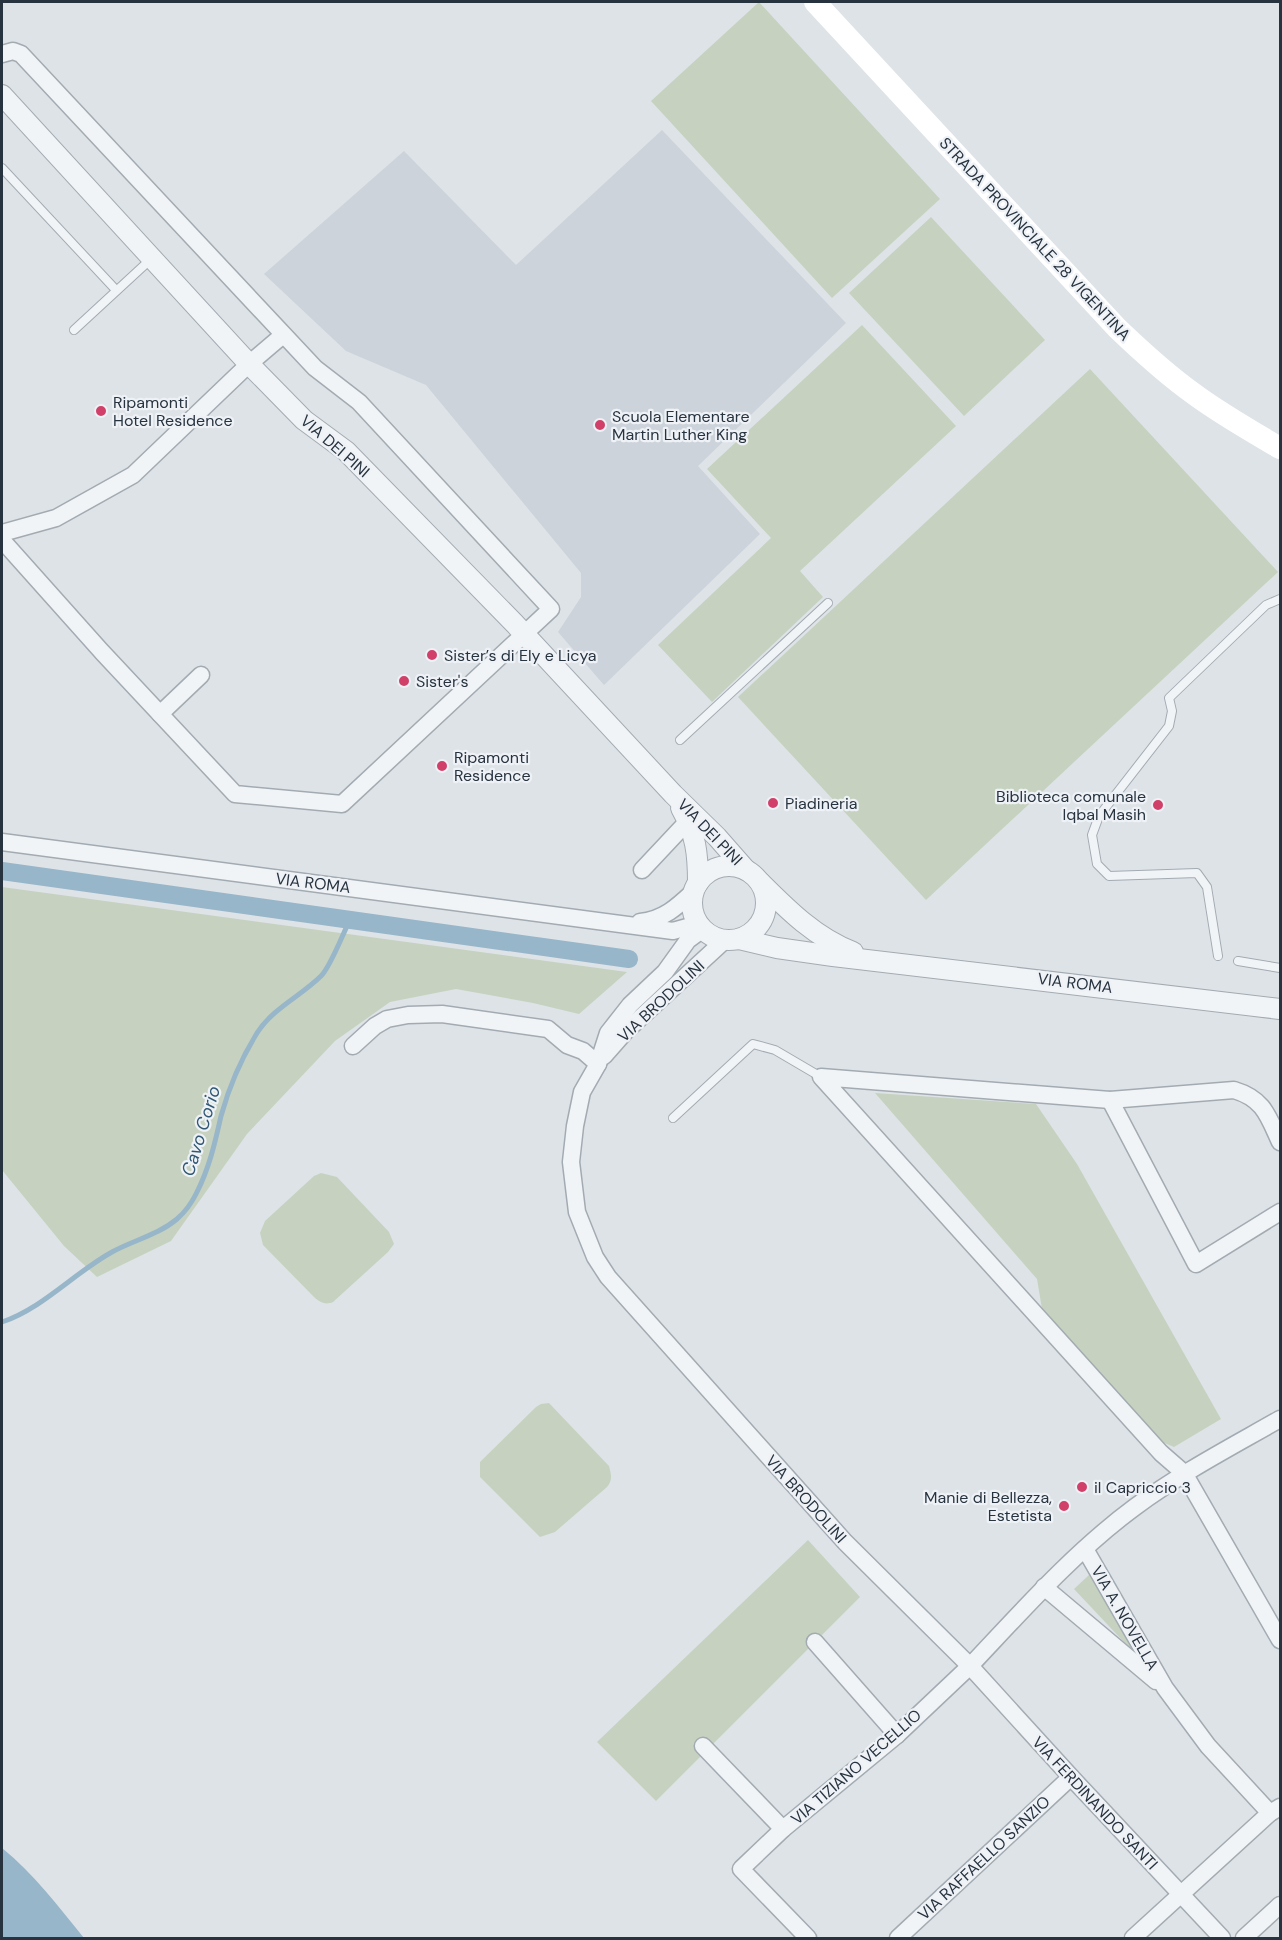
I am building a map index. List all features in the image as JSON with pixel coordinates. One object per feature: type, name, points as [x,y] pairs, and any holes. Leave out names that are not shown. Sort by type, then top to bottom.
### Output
[{"type":"main road","name":"STRADA PROVINCIALE 28 VIGENTINA","points":[[815,2],[1117,328],[1151,361],[1194,395],[1241,426],[1281,448]]},
{"type":"street","points":[[2,54],[13,51],[21,54],[315,369],[359,402],[551,609],[342,804],[235,794],[2,540]]},
{"type":"street","name":"VIA DEI PINI","points":[[2,95],[249,364],[304,420],[345,452],[525,634],[673,794],[752,875]]},
{"type":"street","points":[[2,533],[56,518],[134,475],[249,364],[283,335]]},
{"type":"street","points":[[160,714],[201,675]]},
{"type":"street","name":"VIA DEI PINI","points":[[673,794],[688,821],[698,851],[696,887]]},
{"type":"street","points":[[642,870],[688,821]]},
{"type":"street","name":"VIA ROMA","points":[[2,842],[673,931],[701,927]]},
{"type":"street","points":[[736,867],[752,875],[764,892],[766,907],[762,921],[752,932],[732,940],[713,937],[701,927],[694,914],[692,903],[696,887],[705,875],[714,869],[736,867]]},
{"type":"street","name":"VIA ROMA","points":[[752,875],[792,914],[835,945],[870,959]]},
{"type":"street","name":"VIA ROMA","points":[[624,924],[651,921],[670,913],[696,887]]},
{"type":"street","name":"VIA BRODOLINI","points":[[701,927],[688,940],[665,972],[630,1005],[609,1033],[598,1064],[582,1092],[575,1126],[572,1162],[576,1212],[595,1257],[608,1277],[844,1542],[970,1666]]},
{"type":"street","name":"VIA ROMA","points":[[732,940],[777,948],[1281,1009]]},
{"type":"street","name":"VIA BRODOLINI","points":[[598,1064],[626,1031],[732,940]]},
{"type":"street","points":[[353,1046],[375,1026],[387,1019],[408,1015],[442,1014],[548,1029],[567,1046],[584,1051],[598,1064]]},
{"type":"street","points":[[821,1077],[1110,1100],[1234,1090],[1250,1095],[1264,1108],[1281,1142]]},
{"type":"street","points":[[821,1077],[1161,1453],[1185,1473],[1281,1640]]},
{"type":"street","points":[[1110,1100],[1197,1264],[1281,1212]]},
{"type":"street","points":[[970,1666],[1044,1587],[1134,1508],[1185,1473],[1281,1419]]},
{"type":"street","name":"VIA A. NOVELLA","points":[[1085,1550],[1165,1688],[1208,1746],[1275,1810]]},
{"type":"street","name":"VIA A. NOVELLA","points":[[1044,1587],[1165,1688]]},
{"type":"street","points":[[815,1642],[897,1735]]},
{"type":"street","name":"VIA TIZIANO VECELLIO","points":[[808,1938],[741,1869],[783,1829],[897,1735],[970,1666]]},
{"type":"street","name":"VIA FERDINANDO SANTI","points":[[970,1666],[1222,1938]]},
{"type":"street","points":[[703,1746],[783,1829]]},
{"type":"street","name":"VIA RAFFAELLO SANZIO","points":[[898,1938],[1071,1777]]},
{"type":"street","points":[[1132,1938],[1275,1810]]},
{"type":"street","points":[[1244,1938],[1281,1905]]},
{"type":"lane","points":[[2,168],[116,290]]},
{"type":"lane","points":[[74,330],[152,258]]},
{"type":"lane","points":[[1218,956],[1207,887],[1197,873],[1109,876],[1097,864],[1092,835],[1099,816],[1169,726],[1172,711],[1169,698],[1266,605],[1281,599]]},
{"type":"lane","points":[[680,740],[828,603]]},
{"type":"lane","points":[[1238,961],[1281,968]]},
{"type":"lane","points":[[673,1118],[753,1044],[775,1050],[821,1077]]},
{"type":"shaded area","name":"Scuola Elementare Martin Luther King","points":[[662,130],[846,323],[698,466],[760,534],[604,685],[558,632],[581,597],[581,573],[426,385],[346,351],[264,274],[404,151],[516,265]]},
{"type":"green space","points":[[759,2],[940,199],[832,298],[651,101]]},
{"type":"green space","points":[[931,217],[1045,340],[964,416],[849,293]]},
{"type":"green space","points":[[862,325],[956,426],[800,571],[823,597],[712,702],[658,645],[771,538],[707,469]]},
{"type":"green space","points":[[1090,369],[1278,572],[926,900],[738,697]]},
{"type":"green space","points":[[2,887],[627,972],[579,1014],[456,989],[390,1002],[335,1041],[247,1134],[171,1241],[97,1277],[64,1246],[2,1170]]},
{"type":"green space","points":[[875,1093],[1036,1104],[1077,1164],[1221,1419],[1174,1447],[1162,1442],[1042,1309],[1037,1279]]},
{"type":"green space","points":[[321,1173],[337,1177],[389,1232],[394,1244],[333,1302],[328,1303],[315,1298],[263,1245],[260,1233],[265,1221],[314,1176]]},
{"type":"green space","points":[[549,1403],[609,1466],[611,1477],[607,1487],[555,1532],[540,1537],[480,1477],[480,1462],[536,1407]]},
{"type":"green space","points":[[808,1540],[860,1597],[656,1801],[597,1742]]},
{"type":"green space","points":[[1089,1575],[1140,1659],[1074,1589]]},
{"type":"water","points":[[2,1848],[35,1879],[84,1938],[2,1938]]},
{"type":"waterway","points":[[2,871],[629,959]]},
{"type":"waterway","name":"Cavo Corio","points":[[2,1322],[45,1299],[98,1260],[162,1229],[182,1214],[205,1175],[228,1094],[251,1043],[271,1016],[321,976],[333,957],[350,920]]},
{"type":"place","name":"Ripamonti Hotel Residence","points":[[101,411]]},
{"type":"place","name":"Scuola Elementare Martin Luther King","points":[[600,425]]},
{"type":"place","name":"Sister’s di Ely e Licya","points":[[432,655]]},
{"type":"place","name":"Sister's","points":[[404,681]]},
{"type":"place","name":"Ripamonti Residence","points":[[442,766]]},
{"type":"place","name":"Piadineria","points":[[773,803]]},
{"type":"place","name":"Biblioteca comunale Iqbal Masih","points":[[1158,805]]},
{"type":"place","name":"il Capriccio 3","points":[[1082,1487]]},
{"type":"place","name":"Manie di Bellezza, Estetista","points":[[1064,1506]]}]
